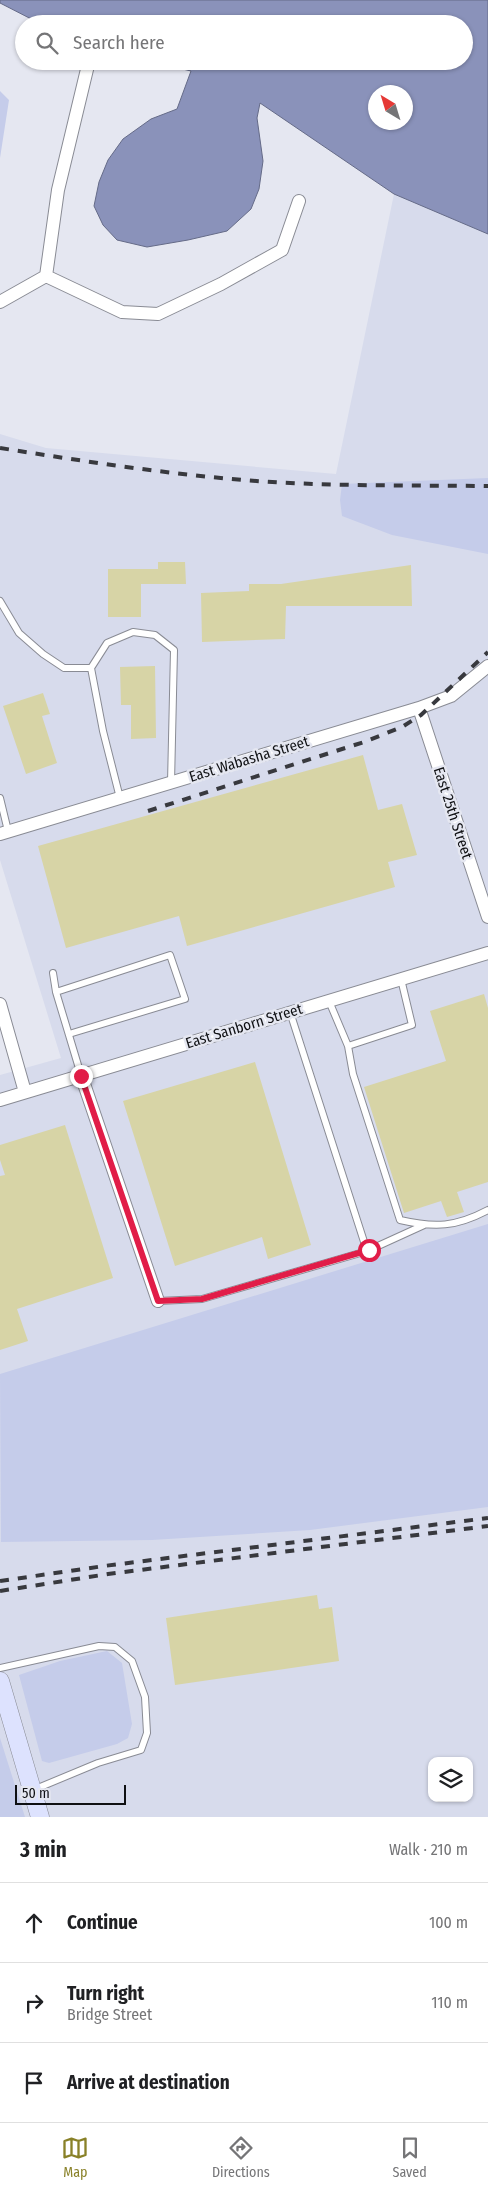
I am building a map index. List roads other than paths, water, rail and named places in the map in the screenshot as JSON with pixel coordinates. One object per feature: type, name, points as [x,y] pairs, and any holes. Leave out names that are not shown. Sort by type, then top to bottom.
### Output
[{"type":"street","points":[[46,276],[58,190],[87,70]]},
{"type":"street","points":[[46,276],[122,312],[158,314],[221,284],[282,250],[300,201]]},
{"type":"street","points":[[0,302],[46,276]]},
{"type":"street","name":"East Wabasha Street","points":[[4,833],[419,708],[451,696],[488,666]]},
{"type":"street","name":"East 25th Street","points":[[419,708],[488,917]]},
{"type":"street","name":"East Sanborn Street","points":[[0,1100],[488,953]]},
{"type":"street","points":[[0,1004],[26,1092]]},
{"type":"street","points":[[81,1076],[158,1301]]},
{"type":"street","points":[[0,1681],[40,1817]]},
{"type":"lane","points":[[0,601],[19,633],[43,654],[64,668],[91,668]]},
{"type":"lane","points":[[120,798],[103,731],[91,668],[107,643],[133,632],[155,635],[174,650],[171,783]]},
{"type":"lane","points":[[0,798],[4,833]]},
{"type":"lane","points":[[56,992],[170,955],[185,999],[69,1034]]},
{"type":"lane","points":[[53,973],[56,992],[81,1076]]},
{"type":"lane","points":[[348,1046],[412,1025],[402,979]]},
{"type":"lane","points":[[329,1001],[348,1046],[353,1074],[400,1220],[424,1225]]},
{"type":"lane","points":[[290,1012],[367,1251]]},
{"type":"lane","points":[[158,1301],[202,1299],[367,1251],[424,1225],[468,1220],[488,1210]]},
{"type":"lane","points":[[0,1668],[99,1646],[115,1647],[132,1660],[145,1696],[147,1733],[141,1750],[98,1763],[32,1790]]},
{"type":"railway","points":[[0,448],[131,468],[246,480],[350,485],[488,486]]},
{"type":"railway","points":[[148,811],[364,742],[402,727],[421,715],[488,652]]},
{"type":"railway","points":[[0,1581],[104,1566],[488,1518]]},
{"type":"railway","points":[[0,1591],[108,1574],[488,1526]]}]
